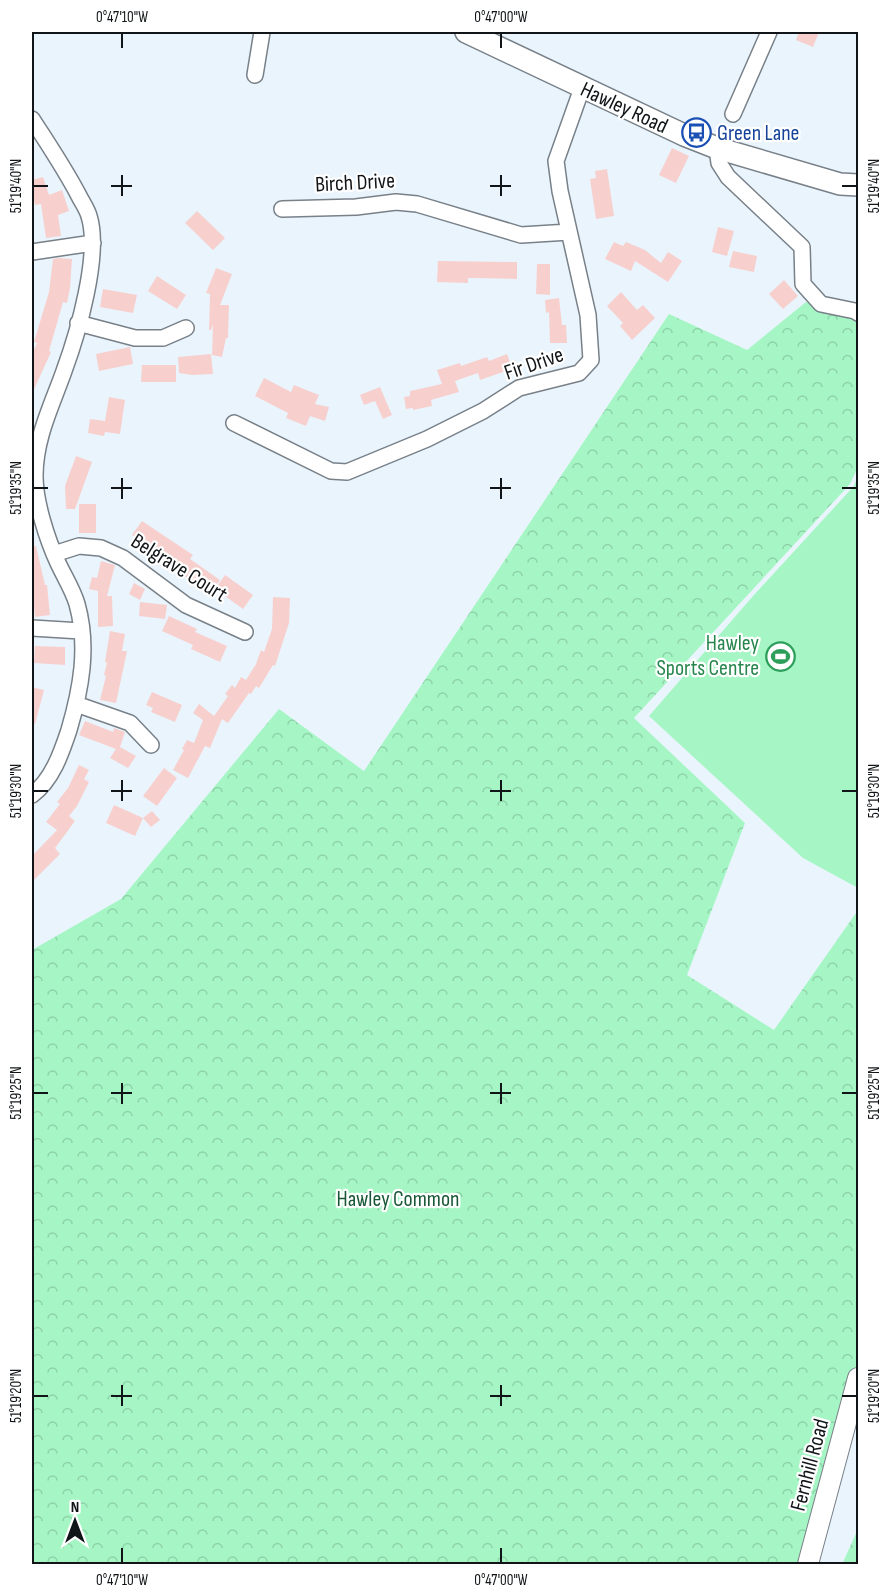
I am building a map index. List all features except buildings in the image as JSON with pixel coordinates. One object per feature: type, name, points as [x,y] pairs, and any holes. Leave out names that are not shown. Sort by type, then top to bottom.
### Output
[{"type":"main road","name":"Hawley Road","points":[[466,32],[582,88],[717,148],[840,184],[858,185]]},
{"type":"street","points":[[255,75],[262,32]]},
{"type":"street","points":[[733,114],[770,32]]},
{"type":"street","name":"Fir Drive","points":[[234,423],[330,471],[347,471],[427,439],[483,411],[519,388],[579,373],[591,360],[589,326],[556,161],[582,88]]},
{"type":"street","points":[[32,118],[67,174],[89,216],[93,243],[91,274],[65,370],[42,426],[33,475],[37,500],[54,554],[77,604],[83,669],[76,704],[62,751],[43,787],[32,795]]},
{"type":"street","points":[[717,148],[719,163],[728,177],[802,247],[802,284],[821,304],[855,310],[858,313]]},
{"type":"street","name":"Birch Drive","points":[[282,209],[356,207],[396,202],[417,204],[521,235],[569,231]]},
{"type":"street","points":[[32,252],[93,243]]},
{"type":"street","points":[[78,323],[135,338],[164,338],[186,328]]},
{"type":"street","name":"Belgrave Court","points":[[54,554],[79,546],[101,548],[123,558],[186,605],[245,632]]},
{"type":"street","points":[[32,628],[81,631]]},
{"type":"street","points":[[76,704],[130,723],[151,746]]},
{"type":"street","name":"Fernhill Road","points":[[808,1564],[858,1380]]},
{"type":"green space","name":"Hawley Common","points":[[806,302],[858,320],[858,467],[850,484],[634,718],[745,823],[687,975],[774,1030],[856,913],[858,914],[858,1392],[809,1564],[32,1564],[32,950],[121,899],[279,709],[364,771],[669,314],[747,350]]},
{"type":"green space","name":"Hawley Sports Centre","points":[[858,475],[858,888],[803,858],[649,716],[753,596],[854,486]]},
{"type":"green space","points":[[858,1529],[858,1564],[843,1564],[844,1560]]},
{"type":"place","name":"Green Lane","points":[[696,133]]},
{"type":"place","name":"Hawley Sports Centre","points":[[780,656]]}]
